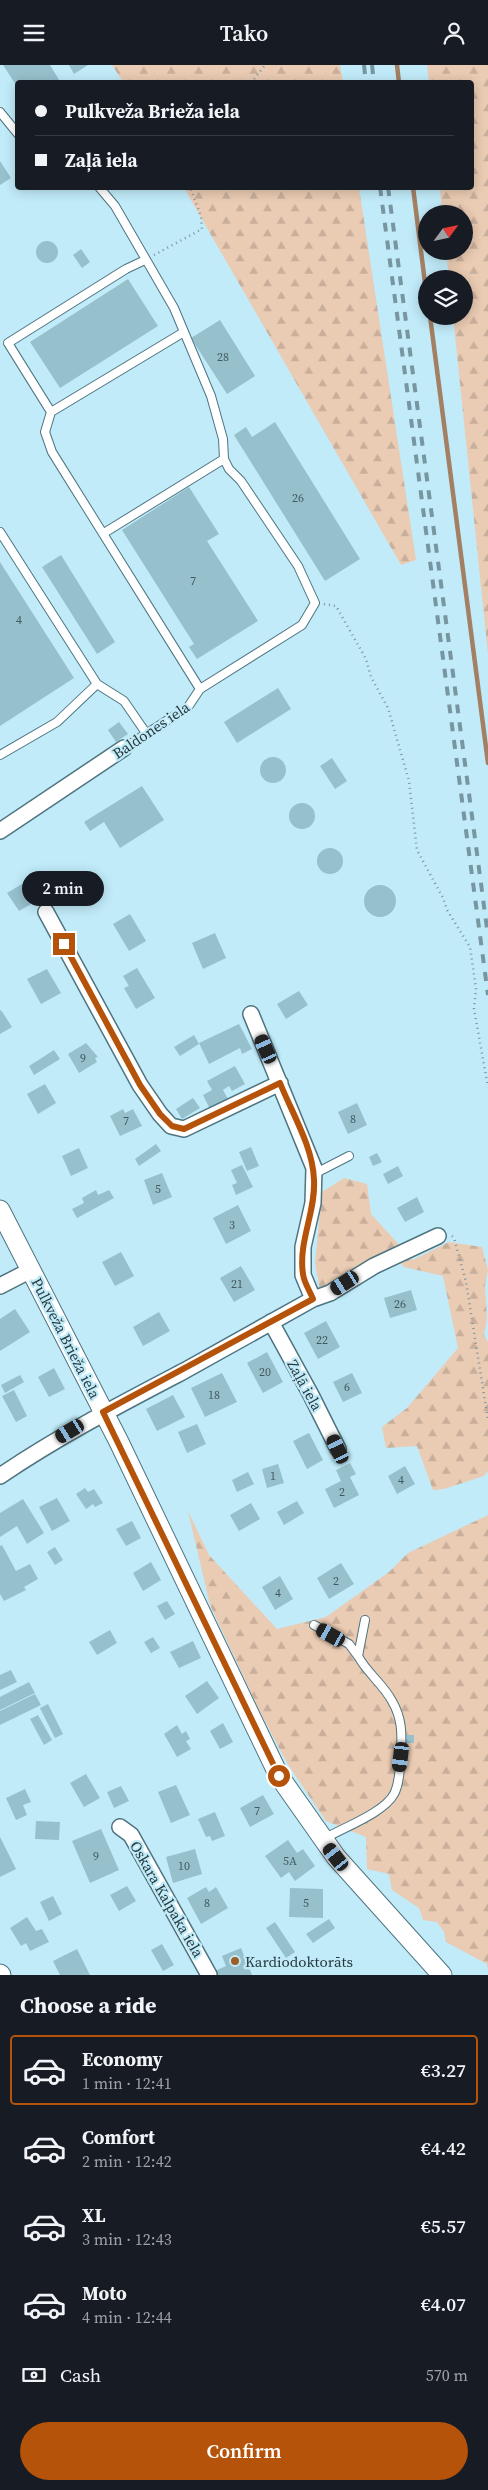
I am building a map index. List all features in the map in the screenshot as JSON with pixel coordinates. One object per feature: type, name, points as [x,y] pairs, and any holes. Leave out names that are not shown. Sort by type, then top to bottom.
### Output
[{"type":"street","name":"Baldones iela","points":[[0,831],[124,748]]},
{"type":"street","points":[[46,912],[140,1085],[160,1114],[172,1126],[184,1129],[280,1083]]},
{"type":"street","points":[[251,1014],[304,1140],[314,1174],[313,1203],[303,1247],[303,1275],[313,1299]]},
{"type":"street","name":"Pulkveža Brieža iela","points":[[0,1209],[157,1521],[261,1742],[279,1776],[322,1840],[442,1975]]},
{"type":"street","points":[[0,1477],[103,1412],[313,1299],[330,1293],[374,1265],[438,1236]]},
{"type":"street","points":[[0,1286],[31,1270]]},
{"type":"street","name":"Zaļā iela","points":[[271,1322],[338,1449]]},
{"type":"street","name":"Oskara Kalpaka iela","points":[[120,1827],[131,1835],[209,1975]]},
{"type":"lane","points":[[0,112],[15,130]]},
{"type":"lane","points":[[102,190],[115,206],[174,308],[211,396],[223,439],[224,459],[229,469],[241,481],[298,566],[315,603]]},
{"type":"lane","points":[[51,412],[8,343],[126,269],[145,260]]},
{"type":"lane","points":[[184,332],[51,412],[44,432],[52,452],[200,689]]},
{"type":"lane","points":[[104,533],[224,459]]},
{"type":"lane","points":[[0,531],[97,684],[124,701],[146,733]]},
{"type":"lane","name":"Baldones iela","points":[[124,748],[188,707],[200,689],[302,625],[315,603]]},
{"type":"lane","points":[[0,755],[57,722],[97,684]]},
{"type":"lane","points":[[314,1174],[349,1156]]},
{"type":"lane","points":[[358,1655],[365,1620]]},
{"type":"lane","points":[[314,1625],[349,1644],[358,1655],[371,1676],[387,1692],[401,1718],[402,1736],[398,1779],[394,1794],[382,1807],[322,1840]]},
{"type":"path","points":[[254,80],[265,65]]},
{"type":"path","points":[[145,260],[202,229],[192,190]]},
{"type":"path","points":[[315,603],[336,606],[366,659],[371,677],[388,707],[409,781],[417,850],[443,898],[447,910],[470,947],[476,989],[474,1009],[488,1087]]},
{"type":"path","points":[[438,1236],[446,1234],[454,1238],[460,1252],[488,1420]]},
{"type":"green space","points":[[112,65],[340,65],[343,80],[122,80]]},
{"type":"green space","points":[[427,65],[488,65],[488,654],[454,325],[473,325],[473,270],[448,270],[447,260],[473,260],[473,205],[441,205],[440,190],[474,190],[474,80],[429,80]]},
{"type":"green space","points":[[185,190],[359,190],[416,560],[401,565]]},
{"type":"green space","points":[[344,1178],[367,1184],[371,1214],[413,1260],[449,1242],[482,1247],[488,1270],[485,1285],[487,1319],[484,1335],[488,1342],[488,1471],[484,1476],[444,1489],[433,1490],[417,1446],[386,1448],[382,1427],[407,1408],[458,1348],[443,1276],[404,1267],[391,1250],[320,1290],[315,1263],[322,1192]]},
{"type":"green space","points":[[188,1511],[209,1555],[277,1629],[326,1617],[389,1572],[408,1553],[488,1515],[488,1971],[487,1964],[446,1942],[444,1932],[437,1922],[423,1920],[419,1908],[392,1890],[389,1874],[367,1869],[366,1837],[326,1821],[287,1763],[260,1712],[210,1605]]},
{"type":"building","points":[[3,65],[50,65],[59,80],[15,80],[15,83]]},
{"type":"building","points":[[69,65],[88,65],[74,74]]},
{"type":"building","points":[[0,161],[11,178],[0,185]]},
{"type":"building","points":[[47,241],[57,248],[58,252],[51,262],[47,263],[37,256],[36,252],[43,242]]},
{"type":"building","points":[[81,249],[90,262],[82,268],[73,255]]},
{"type":"building","points":[[128,279],[158,326],[60,388],[30,342]]},
{"type":"building","points":[[220,320],[255,376],[227,394],[191,338]]},
{"type":"building","points":[[275,422],[360,559],[325,581],[234,435],[246,427],[252,437]]},
{"type":"building","points":[[189,487],[219,534],[207,541],[258,621],[197,659],[189,647],[194,644],[122,530]]},
{"type":"building","points":[[61,555],[115,642],[97,654],[42,567]]},
{"type":"building","points":[[0,562],[74,678],[0,726]]},
{"type":"building","points":[[278,688],[291,709],[237,743],[224,722]]},
{"type":"building","points":[[119,722],[128,734],[116,742],[108,730]]},
{"type":"building","points":[[273,757],[283,760],[286,770],[283,780],[273,783],[263,780],[260,770],[263,760]]},
{"type":"building","points":[[332,758],[347,781],[335,789],[320,766]]},
{"type":"building","points":[[142,786],[164,820],[120,848],[104,822],[90,831],[84,822]]},
{"type":"building","points":[[302,803],[312,806],[315,816],[312,826],[302,829],[292,826],[289,816],[292,806]]},
{"type":"building","points":[[330,848],[340,851],[343,861],[340,871],[330,874],[320,871],[317,861],[320,851]]},
{"type":"building","points":[[72,872],[84,893],[62,906],[55,893],[64,888],[59,879]]},
{"type":"building","points":[[34,877],[45,896],[19,911],[7,893]]},
{"type":"building","points":[[380,885],[386,886],[391,890],[395,895],[395,907],[391,912],[386,916],[380,917],[374,916],[369,912],[365,907],[364,901],[365,895],[369,890],[374,886]]},
{"type":"building","points":[[130,914],[146,941],[129,951],[113,924]]},
{"type":"building","points":[[215,933],[226,958],[203,969],[192,943]]},
{"type":"building","points":[[137,968],[155,998],[136,1009],[124,988],[129,986],[123,976]]},
{"type":"building","points":[[47,969],[61,993],[41,1004],[27,979]]},
{"type":"building","points":[[299,991],[308,1005],[286,1019],[277,1004]]},
{"type":"building","points":[[0,1011],[12,1027],[0,1034]]},
{"type":"building","points":[[239,1024],[252,1049],[242,1054],[240,1048],[209,1064],[199,1043]]},
{"type":"building","points":[[194,1035],[199,1044],[180,1056],[174,1047]]},
{"type":"building","points":[[86,1043],[98,1057],[95,1058],[97,1062],[79,1073],[68,1054]]},
{"type":"building","points":[[54,1050],[60,1059],[34,1075],[29,1066]]},
{"type":"building","points":[[235,1066],[245,1084],[232,1091],[229,1086],[223,1090],[228,1099],[210,1109],[203,1095],[212,1090],[207,1081]]},
{"type":"building","points":[[45,1084],[56,1103],[38,1114],[27,1094]]},
{"type":"building","points":[[193,1098],[200,1108],[182,1119],[176,1109]]},
{"type":"building","points":[[357,1103],[367,1125],[348,1134],[338,1112]]},
{"type":"building","points":[[123,1109],[125,1113],[133,1109],[142,1126],[120,1136],[110,1116]]},
{"type":"building","points":[[156,1144],[161,1151],[139,1166],[135,1159]]},
{"type":"building","points":[[251,1147],[259,1166],[247,1171],[239,1152]]},
{"type":"building","points":[[79,1148],[88,1168],[71,1176],[62,1156]]},
{"type":"building","points":[[377,1153],[382,1162],[373,1166],[369,1157]]},
{"type":"building","points":[[242,1165],[253,1187],[236,1195],[232,1185],[237,1183],[231,1170]]},
{"type":"building","points":[[398,1166],[403,1176],[388,1184],[383,1174]]},
{"type":"building","points":[[162,1173],[172,1197],[153,1205],[144,1180]]},
{"type":"building","points":[[96,1190],[98,1195],[109,1190],[114,1198],[77,1218],[72,1209],[84,1203],[82,1198]]},
{"type":"building","points":[[417,1197],[424,1212],[405,1222],[397,1208]]},
{"type":"building","points":[[238,1205],[251,1231],[226,1244],[213,1218]]},
{"type":"building","points":[[121,1252],[134,1276],[115,1286],[102,1262]]},
{"type":"building","points":[[241,1266],[255,1290],[234,1302],[220,1278]]},
{"type":"building","points":[[411,1290],[417,1310],[390,1318],[384,1298]]},
{"type":"building","points":[[15,1309],[30,1332],[0,1351],[0,1319]]},
{"type":"building","points":[[159,1312],[170,1331],[143,1346],[133,1327]]},
{"type":"building","points":[[326,1321],[340,1347],[318,1359],[304,1333]]},
{"type":"building","points":[[267,1352],[283,1382],[263,1393],[247,1363]]},
{"type":"building","points":[[54,1368],[65,1389],[49,1397],[38,1377]]},
{"type":"building","points":[[222,1373],[237,1402],[205,1417],[191,1388]]},
{"type":"building","points":[[352,1373],[362,1393],[343,1402],[333,1382]]},
{"type":"building","points":[[20,1375],[24,1382],[5,1393],[1,1385]]},
{"type":"building","points":[[14,1390],[27,1416],[16,1422],[2,1396]]},
{"type":"building","points":[[173,1395],[185,1417],[157,1431],[146,1409]]},
{"type":"building","points":[[197,1424],[206,1444],[187,1453],[178,1432]]},
{"type":"building","points":[[309,1433],[323,1460],[307,1469],[293,1441]]},
{"type":"building","points":[[350,1463],[356,1474],[350,1477],[359,1495],[334,1508],[325,1489],[341,1481],[336,1470]]},
{"type":"building","points":[[278,1464],[284,1483],[267,1488],[262,1469]]},
{"type":"building","points":[[405,1466],[415,1484],[397,1494],[388,1476]]},
{"type":"building","points":[[248,1472],[254,1484],[237,1492],[232,1480]]},
{"type":"building","points":[[85,1488],[88,1492],[94,1489],[103,1503],[95,1507],[93,1504],[86,1509],[76,1494]]},
{"type":"building","points":[[57,1498],[70,1521],[52,1531],[39,1507]]},
{"type":"building","points":[[23,1499],[44,1533],[27,1544],[17,1526],[0,1537],[0,1513]]},
{"type":"building","points":[[297,1501],[304,1513],[284,1525],[277,1512]]},
{"type":"building","points":[[251,1503],[260,1519],[239,1531],[230,1515]]},
{"type":"building","points":[[132,1521],[141,1538],[126,1546],[116,1529]]},
{"type":"building","points":[[2,1545],[16,1571],[30,1564],[38,1579],[24,1587],[26,1590],[4,1601],[0,1594],[0,1546]]},
{"type":"building","points":[[55,1547],[63,1560],[55,1565],[47,1552]]},
{"type":"building","points":[[151,1562],[161,1580],[143,1591],[133,1573]]},
{"type":"building","points":[[341,1563],[354,1584],[329,1599],[317,1578]]},
{"type":"building","points":[[280,1576],[293,1599],[275,1610],[262,1587]]},
{"type":"building","points":[[167,1601],[175,1614],[165,1620],[157,1606]]},
{"type":"building","points":[[110,1630],[117,1643],[97,1655],[89,1642]]},
{"type":"building","points":[[153,1637],[160,1648],[151,1653],[144,1642]]},
{"type":"building","points":[[193,1641],[201,1658],[179,1668],[170,1652]]},
{"type":"building","points":[[11,1670],[17,1682],[0,1690],[0,1675]]},
{"type":"building","points":[[207,1681],[219,1698],[197,1714],[185,1696]]},
{"type":"building","points":[[29,1682],[35,1693],[0,1710],[0,1697]]},
{"type":"building","points":[[35,1694],[41,1705],[0,1725],[0,1711]]},
{"type":"building","points":[[48,1704],[63,1734],[55,1738],[40,1708]]},
{"type":"building","points":[[38,1715],[52,1740],[44,1745],[30,1719]]},
{"type":"building","points":[[223,1723],[233,1742],[220,1749],[210,1731]]},
{"type":"building","points":[[177,1725],[182,1734],[186,1731],[190,1739],[186,1741],[191,1749],[177,1757],[164,1734]]},
{"type":"building","points":[[406,1735],[414,1735],[414,1743],[406,1743]]},
{"type":"building","points":[[86,1774],[100,1798],[84,1807],[70,1783]]},
{"type":"building","points":[[176,1785],[190,1815],[171,1823],[158,1792]]},
{"type":"building","points":[[121,1786],[129,1801],[114,1808],[107,1792]]},
{"type":"building","points":[[25,1789],[31,1802],[23,1805],[27,1815],[16,1820],[6,1798]]},
{"type":"building","points":[[263,1795],[274,1814],[250,1827],[240,1808]]},
{"type":"building","points":[[215,1812],[225,1836],[212,1841],[210,1836],[206,1837],[198,1819]]},
{"type":"building","points":[[36,1821],[60,1822],[59,1840],[35,1839]]},
{"type":"building","points":[[101,1829],[119,1870],[90,1883],[72,1841]]},
{"type":"building","points":[[0,1837],[16,1869],[0,1877]]},
{"type":"building","points":[[288,1840],[297,1853],[303,1849],[315,1866],[295,1881],[289,1872],[281,1878],[265,1856]]},
{"type":"building","points":[[195,1849],[202,1874],[173,1883],[166,1857]]},
{"type":"building","points":[[127,1886],[136,1901],[119,1911],[110,1895]]},
{"type":"building","points":[[206,1887],[209,1892],[216,1887],[228,1908],[201,1924],[187,1898]]},
{"type":"building","points":[[290,1888],[323,1889],[323,1918],[289,1917]]},
{"type":"building","points":[[53,1896],[62,1914],[49,1921],[40,1902]]},
{"type":"building","points":[[27,1917],[36,1931],[42,1929],[49,1942],[30,1951],[26,1943],[21,1946],[10,1928]]},
{"type":"building","points":[[329,1919],[335,1928],[313,1943],[306,1934]]},
{"type":"building","points":[[275,1922],[295,1952],[286,1958],[266,1928]]},
{"type":"building","points":[[162,1944],[174,1965],[163,1971],[151,1950]]},
{"type":"building","name":"Kardiodoktorāts","points":[[241,1948],[252,1975],[217,1975],[215,1971],[226,1966],[222,1956]]},
{"type":"building","points":[[77,1949],[90,1975],[60,1975],[53,1961]]},
{"type":"waterway","points":[[397,65],[399,80]]},
{"type":"waterway","points":[[413,190],[423,270]]},
{"type":"waterway","points":[[431,325],[488,763]]},
{"type":"railway","points":[[364,65],[366,80]]},
{"type":"railway","points":[[372,65],[374,80]]},
{"type":"railway","points":[[380,190],[488,995]]},
{"type":"railway","points":[[388,190],[488,936]]},
{"type":"place","name":"Kardiodoktorāts","points":[[235,1961]]},
{"type":"route","points":[[64,944],[140,1085],[160,1114],[172,1126],[184,1129],[280,1083],[314,1168],[313,1203],[303,1247],[303,1275],[313,1299],[185,1370],[103,1412],[279,1776]]}]
